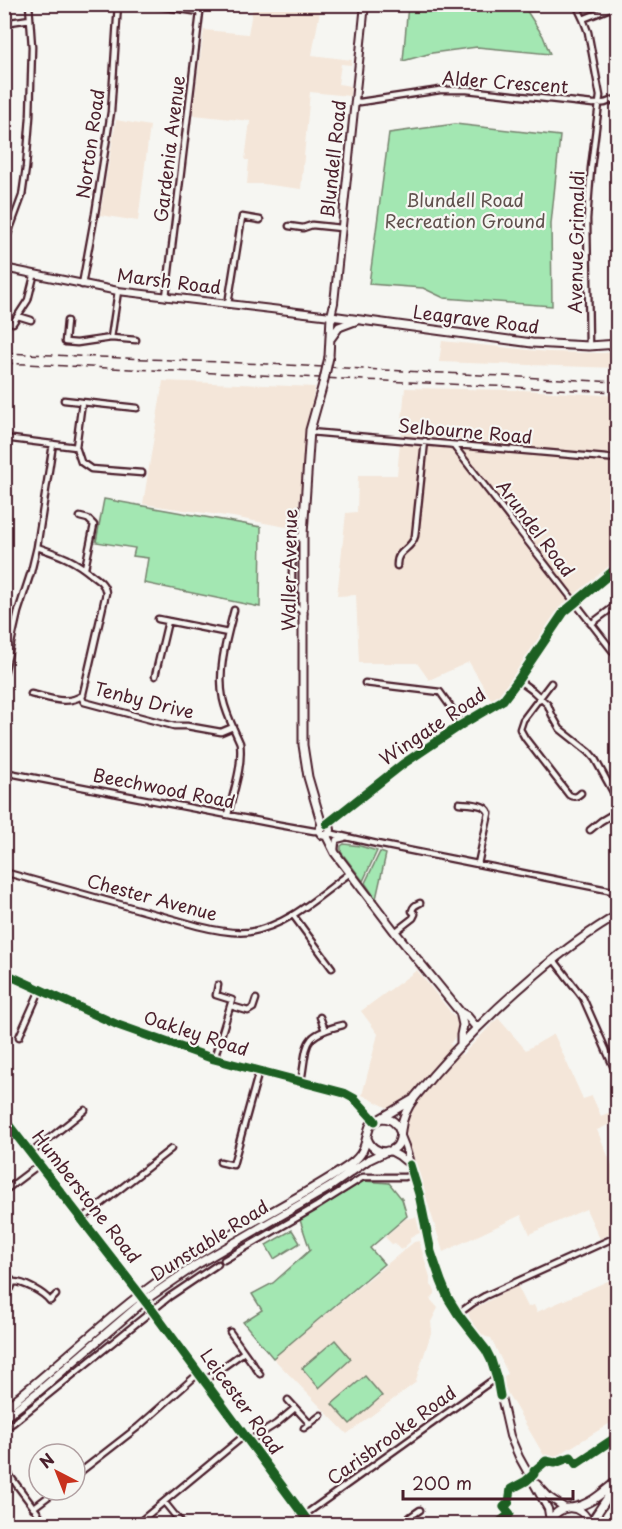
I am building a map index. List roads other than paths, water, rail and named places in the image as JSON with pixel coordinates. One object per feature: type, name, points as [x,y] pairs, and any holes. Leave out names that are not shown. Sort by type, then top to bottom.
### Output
[{"type":"main road","name":"Leagrave Road","points":[[331,316],[532,343],[589,346],[618,344]]},
{"type":"main road","name":"Waller Avenue","points":[[322,827],[308,777],[303,745],[303,534],[310,432],[329,357],[331,316]]},
{"type":"main road","points":[[330,340],[339,327],[357,320]]},
{"type":"main road","points":[[322,827],[321,834],[328,834],[335,853],[395,932],[460,1012],[467,1016],[476,1027]]},
{"type":"main road","points":[[412,1100],[377,1120],[369,1128],[368,1137],[372,1147],[376,1150],[388,1151],[398,1145],[405,1115],[412,1100],[460,1043],[554,960],[584,936],[618,915]]},
{"type":"main road","points":[[460,1012],[463,1025],[460,1043]]},
{"type":"main road","points":[[377,1120],[385,1118],[395,1122],[401,1134]]},
{"type":"main road","name":"Dunstable Road","points":[[4,1418],[54,1379],[169,1273],[336,1174],[359,1157],[368,1137]]},
{"type":"main road","name":"Dunstable Road","points":[[4,1409],[142,1297],[330,1187],[368,1160],[388,1151]]},
{"type":"main road","points":[[569,1508],[585,1516],[590,1524],[618,1481]]},
{"type":"main road","points":[[549,1523],[556,1513],[590,1503],[618,1481]]},
{"type":"street","points":[[4,244],[22,196],[26,168],[32,47],[29,4]]},
{"type":"street","name":"Norton Road","points":[[82,285],[111,112],[118,4]]},
{"type":"street","points":[[145,4],[200,12]]},
{"type":"street","name":"Gardenia Avenue","points":[[166,297],[201,4]]},
{"type":"street","name":"Blundell Road","points":[[331,316],[364,4]]},
{"type":"street","name":"Avenue Grimaldi","points":[[576,4],[588,32],[600,96],[587,219],[589,346]]},
{"type":"street","points":[[583,19],[618,5]]},
{"type":"street","points":[[4,23],[30,20]]},
{"type":"street","name":"Alder Crescent","points":[[355,101],[441,90],[467,90],[599,104],[618,98]]},
{"type":"street","points":[[228,304],[242,217],[260,220]]},
{"type":"street","points":[[289,226],[303,228],[312,225],[341,228]]},
{"type":"street","name":"Marsh Road","points":[[4,268],[34,276],[117,291],[331,316]]},
{"type":"street","points":[[13,323],[28,300],[34,276]]},
{"type":"street","points":[[111,338],[117,291]]},
{"type":"street","points":[[18,316],[31,320]]},
{"type":"street","points":[[68,321],[65,342],[77,343],[111,338],[136,340]]},
{"type":"street","points":[[64,399],[137,408]]},
{"type":"street","points":[[82,402],[76,447],[81,462],[91,469],[142,474]]},
{"type":"street","name":"Selbourne Road","points":[[310,432],[618,459]]},
{"type":"street","points":[[4,438],[76,447]]},
{"type":"street","points":[[397,566],[400,552],[413,542],[415,536],[425,441]]},
{"type":"street","points":[[4,674],[18,612],[37,547],[53,444]]},
{"type":"street","name":"Arundel Road","points":[[453,445],[618,658]]},
{"type":"street","points":[[80,517],[88,519],[94,525],[85,568]]},
{"type":"street","name":"Tenby Drive","points":[[37,547],[70,559],[85,568],[105,588],[106,593],[82,698],[86,703],[174,726],[221,732],[233,727]]},
{"type":"street","name":"Wingate Road","points":[[322,827],[404,764],[461,725],[503,700],[564,612],[618,567]]},
{"type":"street","points":[[591,624],[616,605],[618,607]]},
{"type":"street","points":[[228,815],[240,760],[240,743],[223,698],[222,671],[234,609]]},
{"type":"street","points":[[158,618],[228,633]]},
{"type":"street","points":[[155,676],[168,621]]},
{"type":"street","points":[[518,680],[548,705],[560,729],[595,759],[618,801]]},
{"type":"street","points":[[366,682],[440,692],[461,725]]},
{"type":"street","points":[[551,683],[523,720],[520,729],[569,795],[576,797],[581,793]]},
{"type":"street","points":[[31,694],[65,701],[83,695]]},
{"type":"street","name":"Beechwood Road","points":[[4,772],[314,831],[322,827]]},
{"type":"street","points":[[459,803],[486,807],[489,810],[478,864]]},
{"type":"street","points":[[590,830],[618,811]]},
{"type":"street","points":[[328,834],[617,892]]},
{"type":"street","points":[[335,853],[336,840],[347,838]]},
{"type":"street","name":"Chester Avenue","points":[[4,872],[198,926],[224,931],[247,932],[282,921],[293,915],[350,873]]},
{"type":"street","points":[[395,932],[413,918],[415,914],[412,908],[420,903]]},
{"type":"street","points":[[293,915],[332,968]]},
{"type":"street","points":[[554,960],[584,998],[618,1077]]},
{"type":"street","name":"Oakley Road","points":[[4,973],[118,1025],[214,1059],[344,1093],[355,1099],[377,1120]]},
{"type":"street","points":[[214,1059],[232,1000],[216,995],[218,985]]},
{"type":"street","points":[[19,1037],[40,990]]},
{"type":"street","points":[[231,1006],[248,1011],[253,1008],[256,999]]},
{"type":"street","points":[[320,1017],[325,1030]]},
{"type":"street","points":[[301,1082],[306,1049],[313,1035],[343,1025]]},
{"type":"street","points":[[220,1162],[233,1165],[259,1071]]},
{"type":"street","points":[[31,1153],[85,1110]]},
{"type":"street","name":"Humberstone Road","points":[[4,1119],[142,1297]]},
{"type":"street","points":[[401,1134],[419,1194],[431,1252],[439,1276],[448,1298],[491,1360],[510,1436],[519,1457],[541,1492],[548,1509],[549,1523]]},
{"type":"street","points":[[82,1219],[171,1149]]},
{"type":"street","points":[[388,1151],[410,1165]]},
{"type":"street","points":[[4,1189],[40,1164]]},
{"type":"street","name":"Dunstable Road","points":[[224,1260],[363,1177],[405,1177],[413,1174]]},
{"type":"street","points":[[458,1314],[485,1296],[618,1236]]},
{"type":"street","name":"Dunstable Road","points":[[4,1429],[152,1310],[218,1264]]},
{"type":"street","points":[[4,1275],[13,1282]]},
{"type":"street","points":[[4,1293],[11,1288],[13,1282]]},
{"type":"street","points":[[13,1282],[19,1282],[46,1296],[50,1301],[56,1294]]},
{"type":"street","name":"Leicester Road","points":[[142,1297],[310,1524]]},
{"type":"street","name":"Leicester Road","points":[[230,1332],[260,1374]]},
{"type":"street","name":"Leicester Road","points":[[205,1380],[244,1352]]},
{"type":"street","points":[[87,1467],[138,1427],[199,1373]]},
{"type":"street","name":"Carisbrooke Road","points":[[303,1516],[497,1379]]},
{"type":"street","points":[[288,1400],[310,1424]]},
{"type":"street","points":[[249,1441],[276,1424],[295,1408]]},
{"type":"street","points":[[304,1428],[321,1415]]},
{"type":"street","points":[[137,1524],[245,1436]]},
{"type":"street","points":[[4,1468],[46,1524]]},
{"type":"street","points":[[541,1492],[569,1508]]},
{"type":"street","points":[[33,1508],[41,1502]]},
{"type":"street","points":[[165,1503],[182,1524]]},
{"type":"street","points":[[416,1524],[410,1517],[420,1510]]},
{"type":"railway","points":[[4,353],[618,382]]},
{"type":"railway","points":[[4,363],[618,392]]},
{"type":"park label","name":"Blundell Road Recreation Ground","points":[[465,211]]}]
